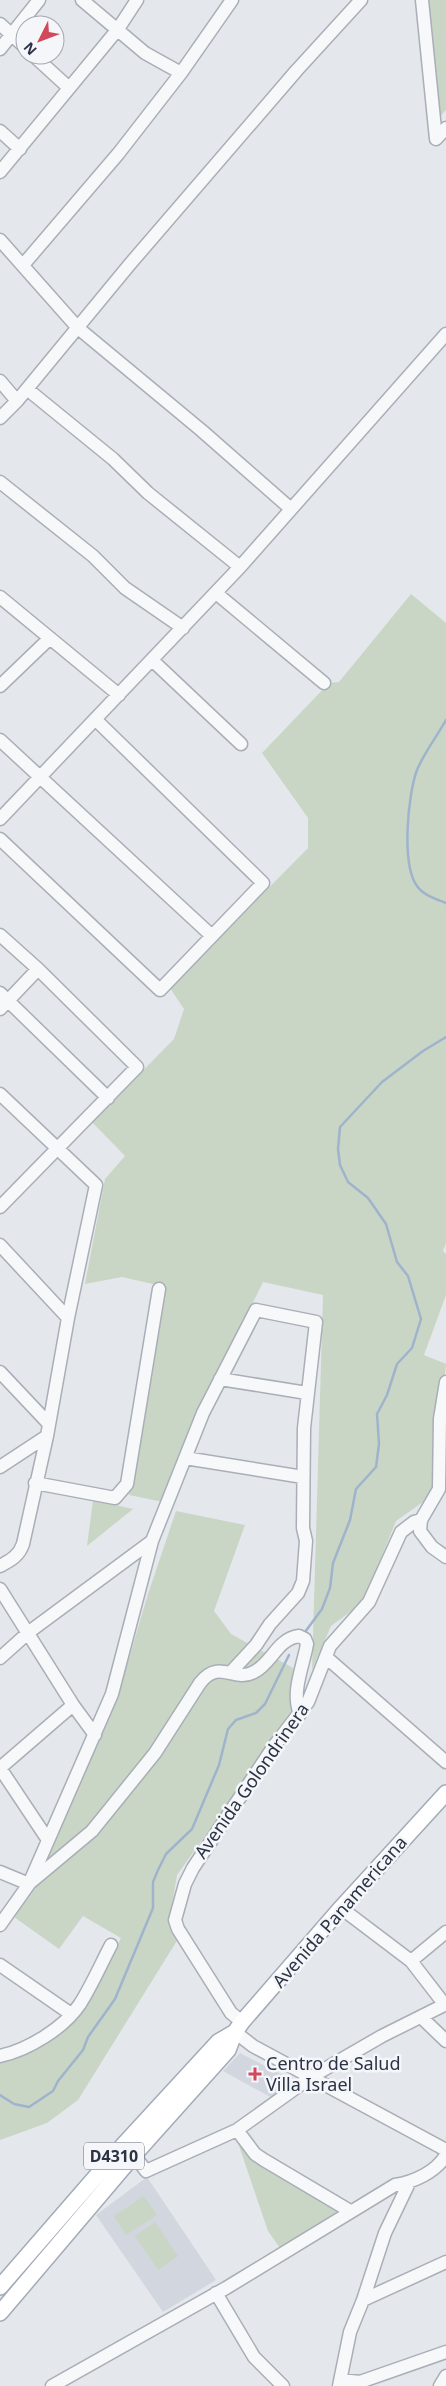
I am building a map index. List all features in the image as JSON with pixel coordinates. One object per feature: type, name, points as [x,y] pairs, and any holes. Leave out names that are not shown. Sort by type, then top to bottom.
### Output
[{"type":"main road","name":"Avenida Panamericana","points":[[0,2287],[126,2142],[218,2042],[238,2027],[341,1908],[446,1793]]},
{"type":"main road","name":"Avenida Panamericana","points":[[0,2313],[134,2155],[228,2050],[238,2027]]},
{"type":"street","points":[[0,49],[39,0]]},
{"type":"street","points":[[82,0],[145,53],[181,73]]},
{"type":"street","points":[[0,172],[68,87],[118,29],[137,0]]},
{"type":"street","points":[[23,265],[118,154],[181,73],[232,0]]},
{"type":"street","points":[[422,0],[436,139],[446,128]]},
{"type":"street","points":[[0,418],[17,401],[130,264],[357,2]]},
{"type":"street","points":[[0,24],[15,38]]},
{"type":"street","points":[[44,65],[68,87]]},
{"type":"street","points":[[0,131],[20,149]]},
{"type":"street","points":[[0,240],[78,328],[201,430],[291,509]]},
{"type":"street","points":[[0,819],[39,776],[216,593],[446,334]]},
{"type":"street","points":[[0,381],[17,401]]},
{"type":"street","points":[[27,389],[113,459],[148,493],[240,566]]},
{"type":"street","points":[[0,482],[93,556],[125,588],[183,628]]},
{"type":"street","points":[[216,593],[324,683]]},
{"type":"street","points":[[0,598],[119,695]]},
{"type":"street","points":[[0,686],[50,638]]},
{"type":"street","points":[[152,660],[241,744]]},
{"type":"street","points":[[0,839],[160,990],[263,884],[95,719]]},
{"type":"street","points":[[0,740],[212,936]]},
{"type":"street","points":[[0,935],[38,969],[137,1067],[57,1151],[0,1207]]},
{"type":"street","points":[[38,969],[3,1001],[108,1098]]},
{"type":"street","points":[[0,1094],[57,1151],[96,1185],[68,1318],[48,1430],[20,1551],[14,1558],[0,1566]]},
{"type":"street","points":[[0,1245],[68,1318]]},
{"type":"street","points":[[35,1483],[115,1498],[127,1484],[159,1289]]},
{"type":"street","points":[[0,1924],[29,1884],[95,1735],[112,1694],[152,1541],[185,1458],[220,1379],[256,1310],[316,1322],[304,1428],[303,1528],[306,1549],[303,1580],[298,1593],[270,1624],[256,1645],[231,1672]]},
{"type":"street","points":[[0,1372],[48,1430]]},
{"type":"street","points":[[220,1379],[307,1393]]},
{"type":"street","name":"Avenida Golondrinera","points":[[238,2027],[175,1920],[185,1884],[203,1850],[274,1746],[308,1702],[330,1646],[369,1602],[401,1532],[414,1522],[421,1520],[439,1489],[443,1470],[446,1382]]},
{"type":"street","points":[[0,1467],[48,1430]]},
{"type":"street","points":[[185,1458],[303,1477]]},
{"type":"street","points":[[421,1520],[420,1531],[424,1539],[446,1557]]},
{"type":"street","points":[[0,1658],[29,1632],[152,1541]]},
{"type":"street","points":[[0,1589],[29,1632],[73,1705],[95,1735]]},
{"type":"street","points":[[29,1884],[92,1831],[155,1754],[204,1678],[216,1671],[244,1675],[255,1672],[289,1639],[299,1636],[305,1639],[307,1644],[298,1679],[297,1701],[300,1714]]},
{"type":"street","points":[[326,1658],[446,1762]]},
{"type":"street","points":[[48,1840],[0,1768],[73,1705]]},
{"type":"street","points":[[0,1872],[29,1884]]},
{"type":"street","points":[[134,2155],[146,2171],[237,2130],[311,2077],[382,2036],[445,2004],[411,1961],[341,1908]]},
{"type":"street","points":[[411,1961],[446,1932]]},
{"type":"street","points":[[0,2056],[26,2048],[71,2014],[80,2004],[111,1945]]},
{"type":"street","points":[[0,1965],[71,2014]]},
{"type":"street","points":[[421,2017],[446,2041]]},
{"type":"street","points":[[238,2027],[252,2046],[446,2150]]},
{"type":"street","points":[[237,2130],[252,2150],[264,2160],[350,2210]]},
{"type":"street","points":[[52,2386],[70,2381],[216,2294],[350,2210],[395,2185],[409,2183],[440,2164],[446,2155]]},
{"type":"street","points":[[409,2183],[384,2233],[363,2300],[350,2332],[340,2383],[360,2382],[446,2352]]},
{"type":"street","points":[[363,2300],[446,2262]]},
{"type":"street","points":[[216,2294],[254,2357],[283,2386]]},
{"type":"street","points":[[440,2386],[446,2376]]},
{"type":"shaded area","name":"Centro de Salud Villa Israel","points":[[240,2053],[287,2077],[290,2081],[287,2089],[272,2098],[223,2071]]},
{"type":"shaded area","points":[[147,2177],[216,2280],[163,2312],[96,2215]]},
{"type":"green space","points":[[426,0],[446,0],[446,110],[438,119]]},
{"type":"green space","points":[[411,594],[446,623],[446,1243],[443,1251],[446,1254],[446,1295],[424,1355],[446,1364],[433,1487],[423,1502],[396,1521],[366,1595],[354,1609],[331,1626],[312,1670],[323,1295],[263,1282],[195,1421],[163,1502],[129,1495],[166,1287],[122,1277],[85,1284],[105,1179],[125,1156],[92,1122],[174,1039],[184,1009],[170,988],[308,848],[308,818],[262,753],[329,683],[339,682]]},
{"type":"green space","points":[[93,1500],[133,1509],[87,1546]]},
{"type":"green space","points":[[176,1511],[245,1525],[214,1611],[231,1634],[293,1668],[291,1715],[177,1875],[170,1916],[178,1939],[78,2100],[47,2123],[0,2140],[0,2062],[9,2060],[94,1990],[121,1938],[83,1916],[59,1949],[14,1917],[31,1890],[119,1692],[148,1594]]},
{"type":"green space","points":[[236,2137],[336,2208],[336,2212],[280,2248],[268,2231]]},
{"type":"green space","points":[[144,2196],[157,2215],[126,2235],[114,2216]]},
{"type":"green space","points":[[155,2222],[178,2256],[158,2270],[135,2236]]},
{"type":"waterway","points":[[446,720],[417,770],[411,795],[408,829],[409,862],[412,876],[417,886],[426,894],[446,903]]},
{"type":"waterway","points":[[305,1632],[322,1609],[330,1588],[333,1563],[350,1520],[356,1489],[376,1467],[379,1444],[377,1414],[387,1395],[397,1364],[412,1348],[421,1319],[408,1276],[397,1262],[386,1224],[368,1198],[348,1182],[340,1165],[338,1149],[340,1127],[382,1082],[423,1051],[446,1037]]},
{"type":"waterway","points":[[0,2095],[14,2104],[29,2107],[53,2091],[58,2081],[83,2050],[88,2037],[115,1999],[153,1908],[153,1882],[158,1870],[166,1854],[192,1829],[219,1765],[228,1729],[236,1720],[256,1713],[265,1704],[289,1655]]},
{"type":"place","name":"Centro de Salud Villa Israel","points":[[255,2074]]}]
